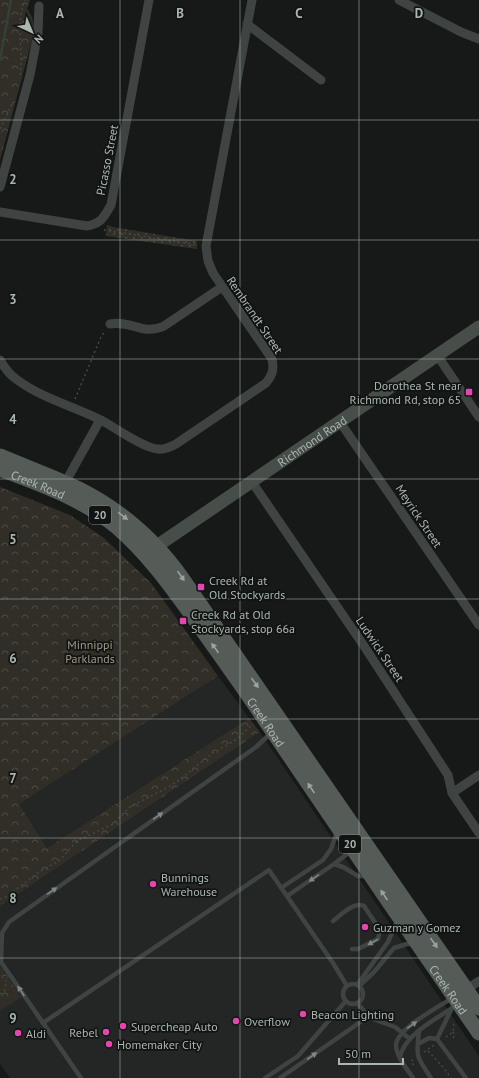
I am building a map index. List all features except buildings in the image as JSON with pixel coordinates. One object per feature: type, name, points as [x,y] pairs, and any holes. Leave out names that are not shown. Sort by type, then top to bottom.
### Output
[{"type":"main road","name":"Richmond Road","points":[[151,550],[479,327]]},
{"type":"main road","name":"Creek Road","points":[[0,456],[65,483],[94,497],[119,513],[139,529],[180,599],[273,731],[338,827],[356,841],[372,877],[418,944],[462,996],[479,1008]]},
{"type":"main road","name":"Creek Road","points":[[0,470],[46,486],[81,503],[151,550],[182,578],[356,841],[462,996],[479,1033]]},
{"type":"street","name":"Picasso Street","points":[[95,224],[104,218],[111,205],[149,0]]},
{"type":"street","name":"Rembrandt Street","points":[[0,360],[4,367],[15,378],[34,390],[100,420],[147,446],[158,449],[176,444],[266,382],[272,375],[274,367],[272,359],[213,273],[208,261],[206,246],[252,0]]},
{"type":"street","points":[[399,0],[461,32],[479,39]]},
{"type":"street","points":[[0,187],[30,75],[38,33],[39,6]]},
{"type":"street","points":[[247,24],[321,80]]},
{"type":"street","points":[[0,212],[87,226],[95,224]]},
{"type":"street","points":[[110,324],[118,323],[146,330],[156,330],[222,287]]},
{"type":"street","points":[[437,355],[479,417]]},
{"type":"street","points":[[65,483],[100,420]]},
{"type":"street","name":"Meyrick Street","points":[[340,422],[479,624]]},
{"type":"street","name":"Ludwick Street","points":[[252,482],[364,646],[448,775],[452,794],[479,833]]},
{"type":"street","points":[[452,794],[479,775]]},
{"type":"lane","points":[[81,1078],[1,962],[2,933],[9,922],[256,747],[273,731]]},
{"type":"lane","points":[[281,888],[323,860],[331,849],[338,827]]},
{"type":"lane","points":[[287,896],[334,864],[356,841]]},
{"type":"lane","points":[[334,864],[343,867],[358,876],[372,877]]},
{"type":"lane","points":[[43,1023],[269,870],[333,963],[347,986]]},
{"type":"lane","points":[[333,921],[355,905],[360,904],[364,906],[380,930],[378,939],[358,949],[352,950]]},
{"type":"lane","points":[[358,986],[388,942],[399,917]]},
{"type":"lane","points":[[358,986],[374,972],[394,948],[407,944],[418,944]]},
{"type":"lane","points":[[354,984],[362,989],[363,994],[361,1001],[358,1004],[352,1005],[345,1002],[343,992],[347,986],[354,984]]},
{"type":"lane","points":[[400,1057],[402,1050],[410,1039],[462,996]]},
{"type":"lane","points":[[413,1078],[400,1057],[396,1045],[397,1040],[407,1028],[462,996]]},
{"type":"lane","points":[[438,1041],[462,996]]},
{"type":"lane","points":[[266,1078],[298,1056],[345,1002]]},
{"type":"lane","points":[[358,1004],[369,1016],[377,1021],[396,1027],[410,1039]]},
{"type":"lane","points":[[280,1078],[369,1016]]},
{"type":"lane","points":[[419,1031],[417,1057],[431,1078]]},
{"type":"lane","points":[[418,1044],[430,1038],[438,1041],[466,1078]]},
{"type":"path","points":[[20,77],[19,40],[22,6],[25,0]]},
{"type":"path","points":[[0,129],[15,97]]},
{"type":"path","points":[[95,224],[105,231],[206,246]]},
{"type":"path","points":[[71,407],[101,337],[110,324]]},
{"type":"path","points":[[0,899],[6,897],[39,872],[60,860],[77,841],[113,824],[130,807],[172,785],[213,753],[237,739],[255,723]]},
{"type":"path","points":[[0,994],[5,990],[6,981],[3,976]]},
{"type":"path","points":[[453,1038],[455,1035],[453,1032],[454,1021]]},
{"type":"path","points":[[415,1066],[411,1061],[453,1032]]},
{"type":"path","points":[[427,1050],[451,1078]]},
{"type":"shaded area","points":[[218,676],[249,718],[47,848],[18,804]]},
{"type":"shaded area","points":[[260,732],[479,1056],[479,1078],[10,1078],[0,1064],[0,1011],[20,996],[0,965],[0,906]]},
{"type":"green space","points":[[0,0],[30,0],[27,8],[32,17],[34,26],[32,40],[0,160]]},
{"type":"green space","points":[[107,225],[197,241],[197,249],[106,236]]},
{"type":"green space","name":"Minnippi Parklands","points":[[0,487],[70,515],[104,538],[151,583],[218,676],[19,804],[47,848],[249,718],[260,732],[0,906]]},
{"type":"green space","points":[[0,965],[21,997],[0,1011]]},
{"type":"waterway","points":[[0,60],[11,0]]},
{"type":"place","name":"Dorothea St near Richmond Rd, stop 65","points":[[469,392]]},
{"type":"place","name":"Creek Rd at Old Stockyards","points":[[201,587]]},
{"type":"place","name":"Creek Rd at Old Stockyards, stop 66a","points":[[183,621]]},
{"type":"place","name":"Bunnings Warehouse","points":[[153,884]]},
{"type":"place","name":"Guzman y Gomez","points":[[365,927]]},
{"type":"place","name":"Beacon Lighting","points":[[303,1014]]},
{"type":"place","name":"Overflow","points":[[236,1021]]},
{"type":"place","name":"Supercheap Auto","points":[[123,1026]]},
{"type":"place","name":"Rebel","points":[[106,1032]]},
{"type":"place","name":"Aldi","points":[[18,1033]]},
{"type":"place","name":"Homemaker City","points":[[109,1044]]}]
